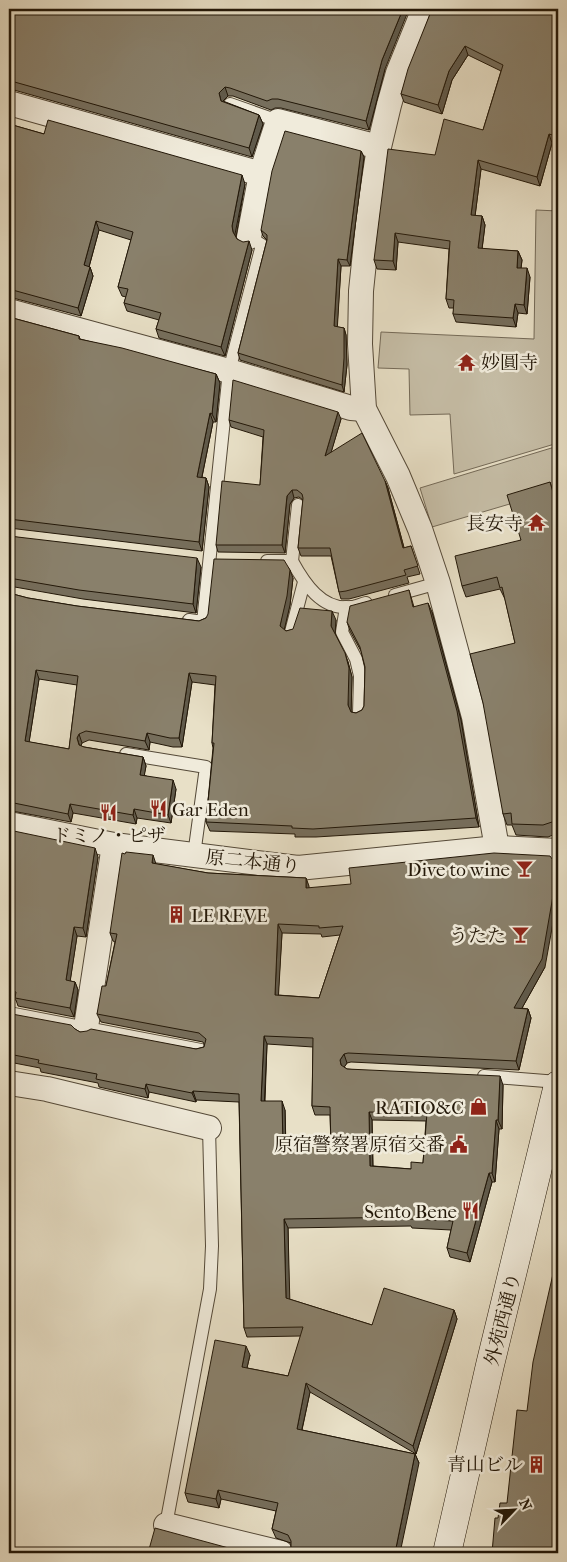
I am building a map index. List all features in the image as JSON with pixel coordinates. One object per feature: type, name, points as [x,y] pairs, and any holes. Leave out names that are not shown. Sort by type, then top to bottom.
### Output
[{"type":"main road","name":"外苑西通り","points":[[447,1553],[492,1356],[554,1122],[558,1084]]},
{"type":"street","points":[[422,9],[398,73],[379,148],[369,214],[361,291],[360,344],[364,409],[402,485],[420,529],[438,583],[474,717],[497,848]]},
{"type":"street","points":[[9,103],[262,174]]},
{"type":"street","points":[[249,237],[262,174],[278,121],[379,148]]},
{"type":"street","points":[[9,311],[229,371],[351,408],[364,409]]},
{"type":"street","name":"原二本通り","points":[[9,824],[114,845],[298,868],[497,848],[558,851]]},
{"type":"street","points":[[86,1027],[114,845]]},
{"type":"street","points":[[9,1082],[47,1089],[209,1128]]},
{"type":"street","points":[[166,1525],[282,1553]]},
{"type":"lane","points":[[230,104],[278,121]]},
{"type":"lane","points":[[176,619],[203,622],[229,371],[262,245],[249,237]]},
{"type":"lane","points":[[298,505],[292,562],[304,582],[319,598],[336,607],[350,608],[438,583]]},
{"type":"lane","points":[[255,561],[292,562]]},
{"type":"lane","points":[[291,632],[304,582]]},
{"type":"lane","points":[[346,607],[342,632],[356,660],[360,676],[359,714]]},
{"type":"lane","points":[[118,753],[206,767],[194,855]]},
{"type":"lane","points":[[9,1013],[201,1050]]},
{"type":"lane","points":[[476,1076],[558,1084]]},
{"type":"lane","points":[[166,1525],[210,1289],[212,1246],[209,1128]]},
{"type":"shaded area","points":[[536,210],[558,211],[558,443],[454,474],[450,414],[410,415],[409,369],[378,368],[381,332],[534,339]]},
{"type":"shaded area","points":[[558,446],[558,493],[557,490],[432,527],[420,488]]},
{"type":"building","points":[[9,9],[403,9],[382,60],[366,121],[278,99],[267,101],[225,87],[219,93],[221,101],[259,115],[249,148],[9,81]]},
{"type":"building","points":[[432,9],[558,9],[558,135],[549,134],[537,177],[478,160],[471,215],[482,216],[478,248],[518,251],[517,268],[527,268],[524,305],[515,304],[513,318],[453,314],[454,300],[446,299],[450,241],[395,233],[393,261],[374,260],[388,149],[435,155],[444,119],[483,130],[503,65],[465,46],[449,71],[438,105],[401,94],[408,69]]},
{"type":"building","points":[[48,120],[242,175],[232,226],[237,239],[243,242],[249,241],[221,347],[156,329],[161,313],[124,303],[128,289],[118,287],[133,232],[96,221],[84,265],[90,267],[78,308],[9,289],[9,186],[14,167],[9,166],[9,124],[44,134]]},
{"type":"building","points":[[285,131],[361,151],[347,260],[338,259],[334,326],[344,328],[342,385],[238,353],[267,240],[267,235],[261,230],[272,171]]},
{"type":"building","points":[[9,317],[79,336],[79,339],[122,348],[216,374],[212,414],[210,413],[197,477],[206,478],[199,542],[9,519]]},
{"type":"building","points":[[233,380],[338,412],[325,456],[362,433],[385,481],[403,548],[411,546],[418,566],[404,570],[406,575],[339,592],[330,548],[298,548],[303,498],[302,494],[297,490],[292,490],[287,496],[282,545],[216,545],[222,481],[260,485],[264,430],[229,420]]},
{"type":"building","points":[[550,482],[558,510],[558,820],[543,825],[512,824],[511,813],[503,814],[483,703],[470,654],[515,643],[502,587],[500,588],[497,577],[462,586],[455,556],[521,540],[507,495]]},
{"type":"building","points":[[9,536],[197,558],[193,604],[79,590],[9,578]]},
{"type":"building","points":[[214,559],[284,560],[290,570],[287,596],[280,626],[286,631],[293,629],[300,608],[332,611],[331,626],[345,653],[349,668],[348,705],[351,712],[356,713],[362,710],[364,706],[365,667],[360,647],[347,622],[350,606],[409,590],[413,607],[428,603],[457,711],[476,818],[313,829],[292,828],[292,826],[206,822],[214,743],[212,743],[216,676],[189,673],[179,738],[147,733],[145,741],[86,731],[79,734],[77,738],[79,745],[84,747],[143,757],[140,775],[173,780],[168,815],[134,809],[133,815],[70,804],[68,814],[9,802],[9,593],[77,606],[199,621],[206,618]],"holes":[[[36,670],[78,676],[69,749],[25,741]]]},
{"type":"building","points":[[9,830],[95,848],[83,928],[74,927],[66,980],[75,982],[70,1008],[15,998],[16,992],[9,990]]},
{"type":"building","points":[[126,852],[153,855],[152,863],[208,873],[306,878],[306,888],[351,884],[349,868],[494,853],[550,856],[558,867],[542,959],[514,1008],[528,1009],[516,1061],[348,1053],[344,1054],[340,1060],[341,1065],[347,1069],[500,1076],[498,1120],[496,1120],[492,1173],[489,1173],[467,1253],[447,1248],[453,1221],[409,1219],[409,1217],[284,1219],[286,1298],[372,1325],[384,1288],[454,1310],[413,1446],[306,1383],[297,1429],[415,1454],[395,1553],[288,1553],[291,1541],[288,1535],[272,1529],[278,1503],[218,1490],[216,1499],[185,1493],[215,1340],[246,1346],[242,1367],[288,1376],[303,1327],[244,1328],[239,1094],[193,1091],[192,1093],[146,1084],[145,1089],[96,1079],[97,1074],[38,1063],[39,1060],[9,1054],[9,1029],[12,1014],[71,1025],[80,1032],[91,1029],[196,1049],[204,1047],[206,1039],[199,1033],[97,1014],[102,986],[106,986],[117,934],[110,933],[122,853],[125,854]],"holes":[[[278,924],[319,926],[319,928],[343,926],[319,998],[275,995]],[[264,1036],[313,1038],[312,1106],[330,1107],[331,1147],[283,1148],[282,1101],[261,1101]],[[369,1112],[427,1113],[423,1163],[411,1162],[411,1169],[370,1166]]]},
{"type":"building","points":[[558,1252],[558,1553],[492,1553],[495,1518],[498,1518],[500,1503],[507,1503],[517,1410],[527,1411],[533,1362]]},
{"type":"building","points":[[155,1528],[247,1553],[148,1553]]},
{"type":"place","name":"妙圓寺","points":[[467,362]]},
{"type":"place","name":"長安寺","points":[[537,523]]},
{"type":"place","name":"Gar Eden","points":[[158,809]]},
{"type":"place","name":"ドミノ・ピザ","points":[[109,812]]},
{"type":"place","name":"Dive to wine","points":[[524,869]]},
{"type":"place","name":"LE REVE","points":[[177,915]]},
{"type":"place","name":"うたた","points":[[520,935]]},
{"type":"place","name":"RATIO&C","points":[[478,1107]]},
{"type":"place","name":"原宿警察署原宿交番","points":[[459,1144]]},
{"type":"place","name":"Sento Bene","points":[[471,1211]]},
{"type":"place","name":"青山ビル","points":[[537,1464]]}]
